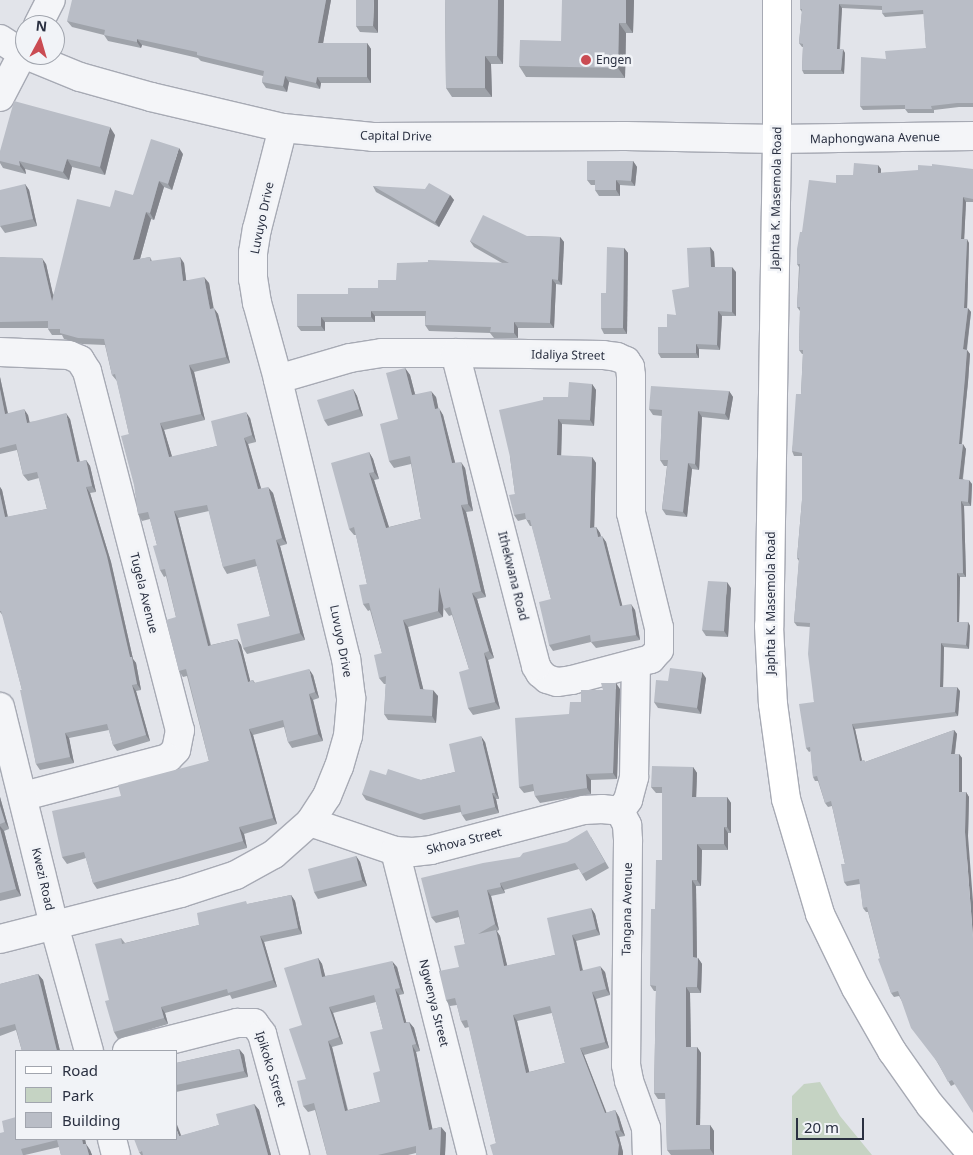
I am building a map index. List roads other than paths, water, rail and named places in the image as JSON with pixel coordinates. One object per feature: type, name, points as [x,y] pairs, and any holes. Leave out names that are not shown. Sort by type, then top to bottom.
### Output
[{"type":"main road","name":"Japhta K. Masemola Road","points":[[777,0],[777,139],[769,626],[773,704],[786,799],[820,914],[856,988],[892,1051],[930,1105],[973,1155]]},
{"type":"street","points":[[43,15],[51,0]]},
{"type":"street","points":[[0,97],[15,62]]},
{"type":"street","name":"Capital Drive","points":[[52,65],[80,78],[283,128],[373,137],[635,136],[777,139]]},
{"type":"street","name":"Luvuyo Drive","points":[[0,939],[181,892],[236,875],[274,854],[310,822],[327,796],[339,768],[348,736],[351,698],[342,640],[278,379],[257,303],[253,279],[253,253],[257,229],[283,128]]},
{"type":"street","name":"Maphongwana Avenue","points":[[777,139],[973,136]]},
{"type":"street","name":"Tugela Avenue","points":[[0,352],[69,355],[80,360],[87,371],[180,730],[176,750],[168,758],[24,796]]},
{"type":"street","name":"Idaliya Street","points":[[278,379],[365,355],[455,353],[603,355],[617,357],[626,361],[630,367],[631,513],[659,628],[659,650]]},
{"type":"street","name":"Ithekwana Road","points":[[455,353],[536,666],[540,673],[547,679],[557,682],[636,665],[651,659],[659,650]]},
{"type":"street","points":[[620,811],[628,800],[634,777],[636,665]]},
{"type":"street","name":"Kwezi Road","points":[[0,707],[24,796],[54,925],[89,1050]]},
{"type":"street","name":"Skhova Street","points":[[310,822],[395,851],[413,852],[431,850],[584,810],[620,811]]},
{"type":"street","name":"Tangana Avenue","points":[[620,811],[627,825],[628,841],[626,1065],[629,1081],[646,1128],[647,1155]]},
{"type":"street","name":"Ngwenya Street","points":[[395,851],[472,1155]]},
{"type":"street","name":"Ipikoko Street","points":[[131,1050],[237,1023],[254,1023],[262,1034],[296,1155]]},
{"type":"street","points":[[112,1140],[116,1155]]},
{"type":"place","name":"Engen","points":[[586,60]]}]
